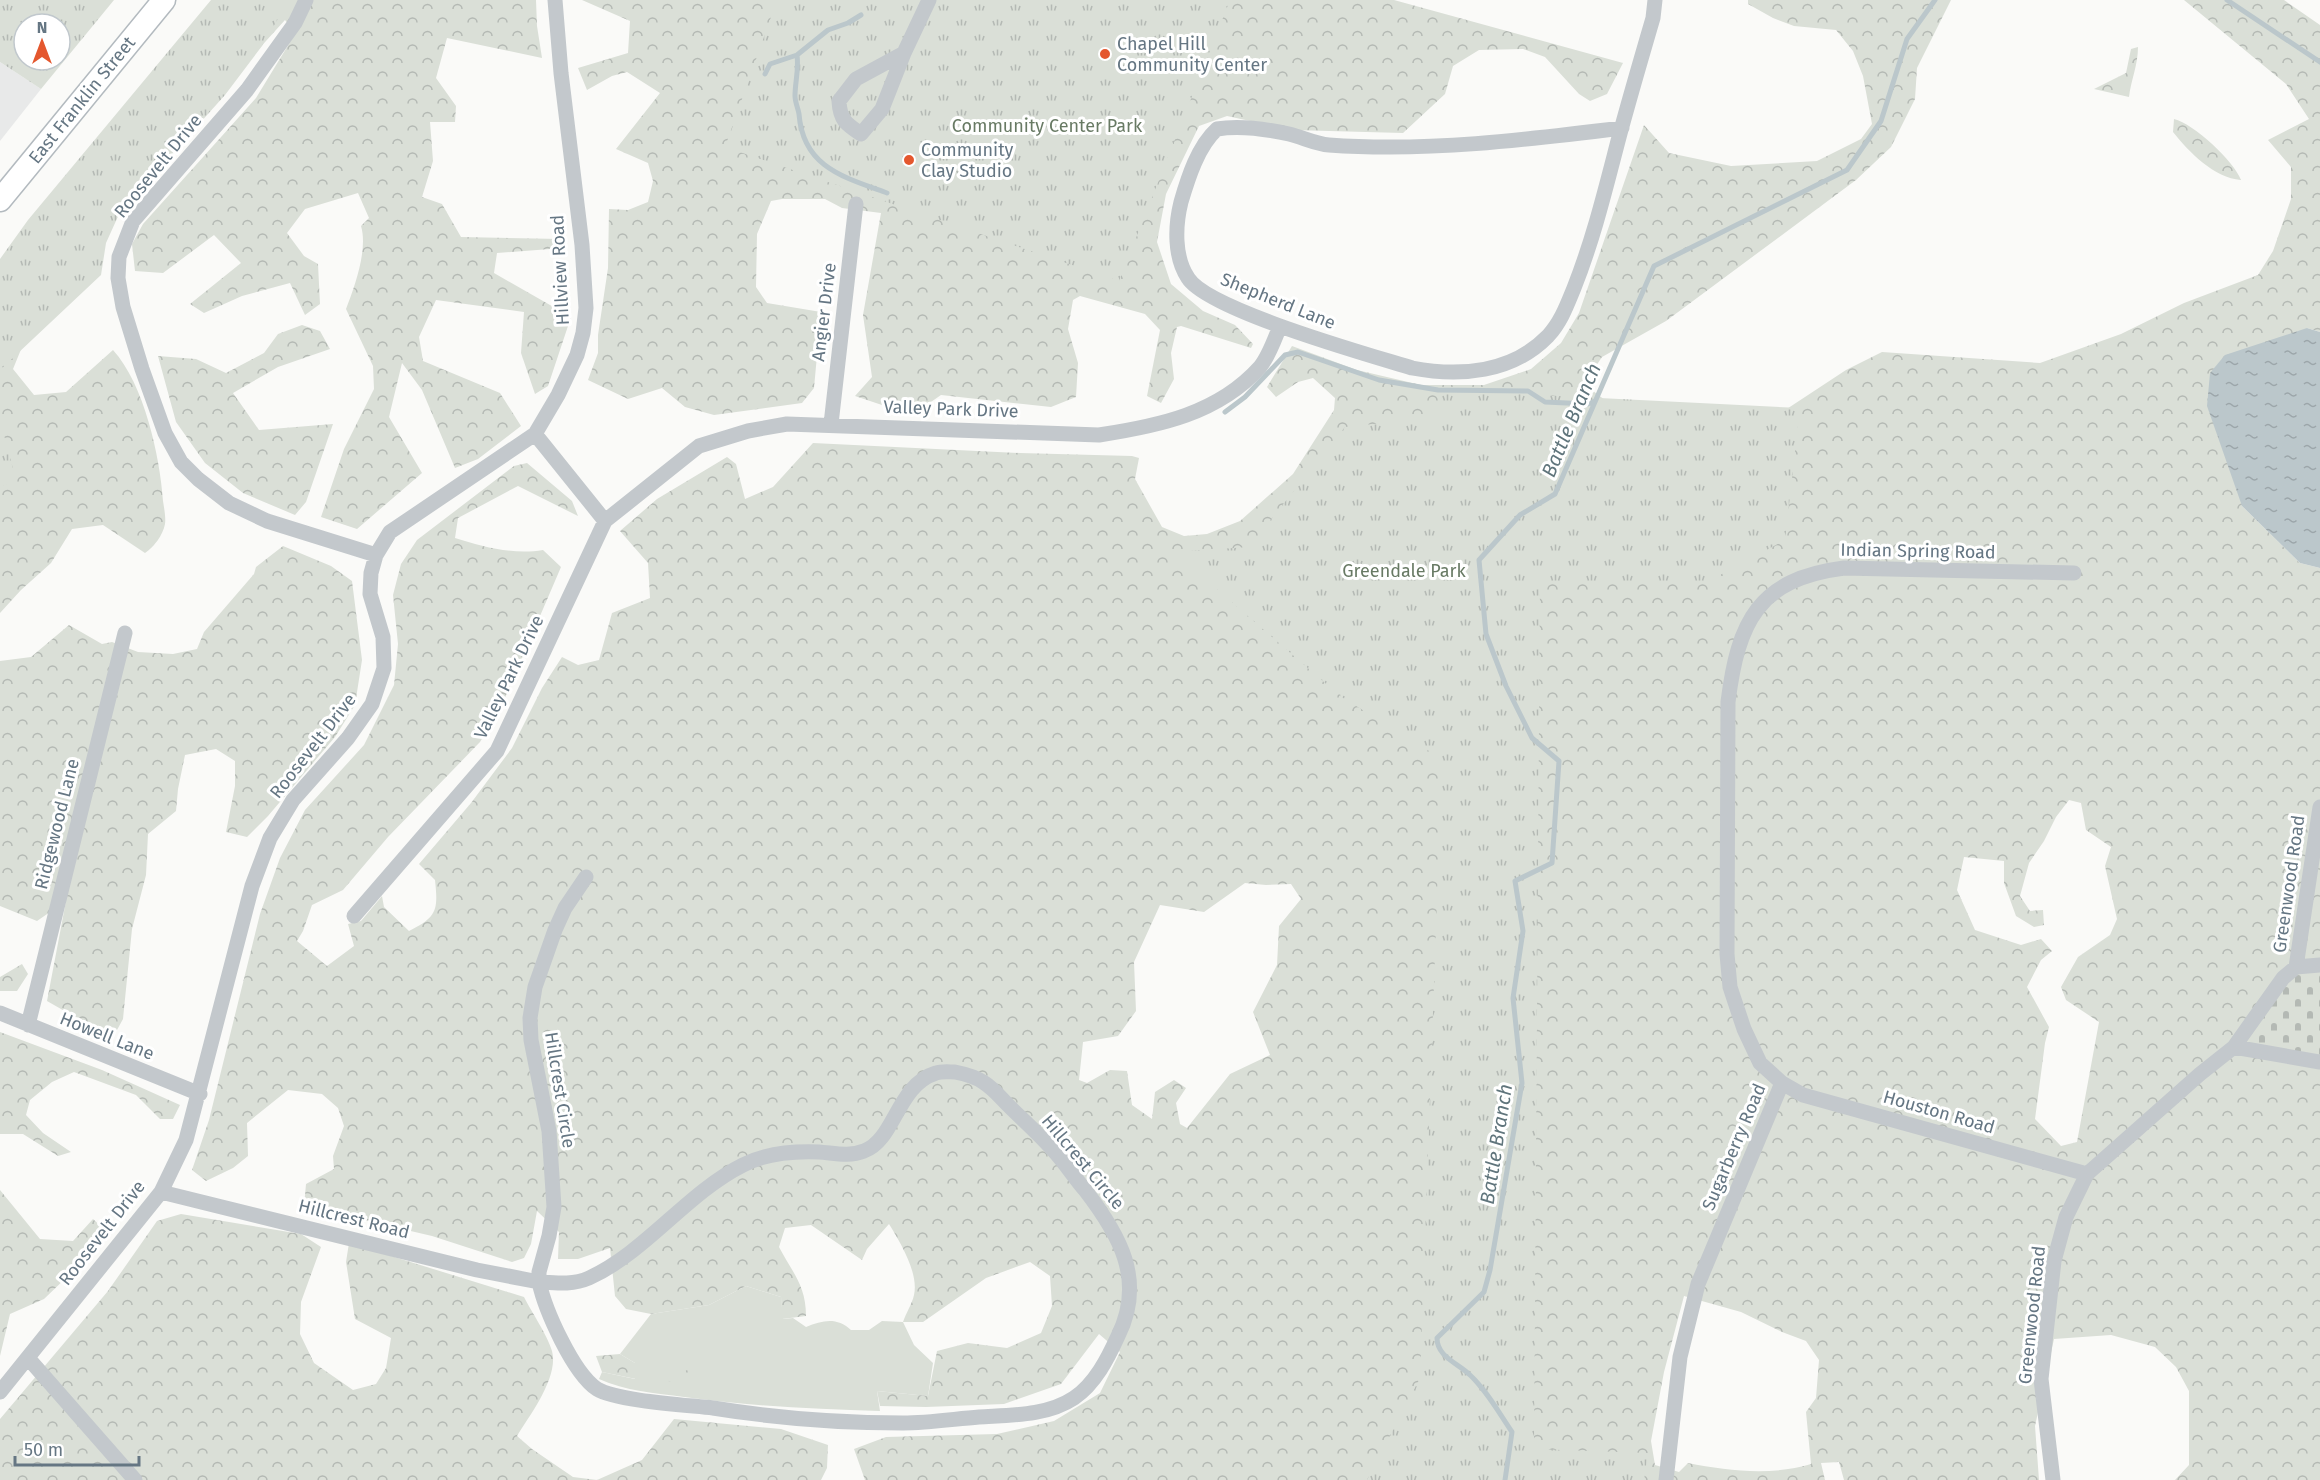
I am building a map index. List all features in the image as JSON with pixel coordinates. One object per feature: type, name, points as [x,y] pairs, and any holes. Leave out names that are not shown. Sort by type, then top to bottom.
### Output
[{"type":"main road","name":"East Franklin Street","points":[[0,200],[164,0]]},
{"type":"street","name":"Roosevelt Drive","points":[[0,1392],[161,1192],[186,1140],[200,1094],[252,886],[270,838],[293,800],[348,738],[372,704],[384,668],[383,637],[370,594],[371,573],[376,555],[267,521],[230,503],[198,479],[181,462],[165,434],[141,369],[123,307],[118,278],[119,257],[133,221],[247,90],[295,23],[306,0]]},
{"type":"street","name":"Hillview Road","points":[[376,555],[390,532],[535,434],[558,395],[577,355],[586,308],[582,245],[561,73],[555,0]]},
{"type":"street","points":[[904,52],[856,79],[839,101],[840,114],[844,123],[861,134],[882,109],[904,52],[929,0]]},
{"type":"street","name":"Shepherd Lane","points":[[1622,128],[1521,141],[1434,147],[1327,145],[1289,134],[1251,128],[1216,129],[1202,148],[1185,187],[1177,225],[1180,262],[1189,280],[1209,295],[1280,326],[1401,365],[1432,372],[1459,373],[1484,370],[1514,360],[1546,338],[1563,313],[1590,248],[1653,18],[1655,0]]},
{"type":"street","name":"Angier Drive","points":[[831,424],[856,204]]},
{"type":"street","name":"Valley Park Drive","points":[[354,916],[497,751],[605,521],[699,446],[748,431],[787,424],[1099,435],[1146,428],[1187,416],[1230,395],[1262,365],[1280,326]]},
{"type":"street","points":[[535,434],[605,521]]},
{"type":"street","name":"Indian Spring Road","points":[[1768,596],[1797,579],[1818,571],[1844,568],[2074,573]]},
{"type":"street","name":"Sugarberry Road","points":[[1666,1480],[1680,1357],[1698,1284],[1782,1083],[1760,1063],[1744,1029],[1730,987],[1727,954],[1728,702],[1732,667],[1746,627],[1768,596]]},
{"type":"street","name":"Ridgewood Lane","points":[[28,1025],[125,633]]},
{"type":"street","name":"Greenwood Road","points":[[2296,967],[2320,807]]},
{"type":"street","name":"Hillcrest Circle","points":[[539,1282],[568,1283],[588,1278],[620,1258],[722,1178],[744,1164],[791,1152],[845,1155],[864,1151],[875,1144],[904,1099],[921,1082],[937,1073],[955,1072],[970,1075],[985,1083],[1053,1149],[1114,1230],[1127,1265],[1128,1304],[1123,1327],[1109,1356],[1094,1379],[1074,1398],[1049,1409],[1024,1415],[903,1423],[759,1415],[609,1395],[586,1380],[575,1364],[543,1301],[539,1282],[539,1272],[554,1207],[549,1131],[531,1040],[530,1018],[535,987],[555,930],[586,877]]},
{"type":"street","name":"Greenwood Road","points":[[2053,1480],[2041,1379],[2054,1261],[2066,1216],[2087,1174],[2234,1047],[2283,978],[2296,967],[2320,965]]},
{"type":"street","name":"Howell Lane","points":[[0,1013],[200,1094]]},
{"type":"street","points":[[2234,1047],[2320,1062]]},
{"type":"street","name":"Houston Road","points":[[1782,1083],[1803,1095],[2087,1174]]},
{"type":"street","name":"Hillcrest Road","points":[[161,1192],[477,1270],[539,1282]]},
{"type":"street","points":[[28,1358],[135,1480]]},
{"type":"shaded area","points":[[0,62],[41,89],[0,141]]},
{"type":"green space","points":[[0,0],[114,0],[72,51],[72,12],[12,12],[12,70],[0,62]]},
{"type":"green space","points":[[211,0],[289,0],[262,46],[225,95],[120,212],[106,243],[101,275],[0,370],[0,259],[28,220]]},
{"type":"green space","points":[[216,0],[536,0],[542,58],[447,38],[436,78],[456,106],[455,122],[430,122],[433,161],[422,197],[442,204],[461,237],[561,239],[563,248],[497,253],[494,273],[571,317],[548,386],[535,394],[521,353],[524,312],[436,300],[419,337],[423,361],[500,393],[521,426],[478,459],[455,468],[422,390],[402,363],[389,417],[422,473],[357,529],[321,517],[344,449],[374,389],[373,366],[346,309],[357,279],[362,256],[361,226],[369,218],[358,193],[305,209],[287,233],[304,256],[318,264],[320,304],[305,315],[290,283],[242,296],[204,313],[190,304],[241,263],[214,235],[163,273],[135,271],[132,244],[143,224],[256,98],[295,34],[285,20],[199,115],[108,224],[33,320],[13,369],[34,395],[66,392],[113,350],[124,364],[142,401],[154,442],[165,518],[162,532],[155,544],[145,553],[103,525],[72,529],[51,563],[0,613],[0,267]]},
{"type":"green space","points":[[582,0],[1394,0],[1623,63],[1607,94],[1590,101],[1579,94],[1545,57],[1523,49],[1479,50],[1453,66],[1445,94],[1403,133],[1292,130],[1227,116],[1199,126],[1166,194],[1157,242],[1171,284],[1203,311],[1235,325],[1253,344],[1251,348],[1181,326],[1177,327],[1171,353],[1174,379],[1161,403],[1147,396],[1160,330],[1145,314],[1080,296],[1073,300],[1068,329],[1078,363],[1076,397],[1051,407],[941,395],[928,404],[888,407],[855,396],[872,377],[863,315],[881,213],[842,208],[825,199],[771,201],[757,234],[756,287],[767,303],[821,312],[814,388],[802,403],[714,415],[685,407],[662,388],[628,399],[588,380],[598,353],[598,335],[608,268],[609,209],[628,210],[648,202],[653,181],[648,163],[616,149],[660,93],[627,72],[612,76],[587,90],[578,68],[628,53],[630,21]]},
{"type":"green space","name":"Community Center Park","points":[[777,0],[1230,0],[1119,281],[725,147]]},
{"type":"green space","points":[[1748,0],[1951,0],[1917,68],[1915,99],[1891,147],[1856,180],[1666,321],[1602,357],[1584,384],[1614,407],[1776,416],[1846,370],[1882,352],[2040,363],[2121,334],[2184,303],[2258,275],[2273,251],[2291,199],[2291,167],[2268,140],[2309,119],[2286,84],[2184,0],[2284,0],[2320,25],[2320,332],[2307,328],[2242,506],[2300,563],[2320,568],[2320,1480],[2175,1480],[2189,1465],[2189,1391],[2176,1367],[2155,1347],[2111,1335],[2054,1339],[2035,1426],[2039,1480],[1844,1480],[1839,1462],[1821,1463],[1825,1480],[865,1480],[854,1449],[886,1437],[997,1434],[1054,1421],[1100,1393],[1120,1352],[1099,1334],[1061,1384],[1004,1404],[880,1406],[877,1391],[928,1396],[937,1351],[968,1343],[1007,1348],[1041,1333],[1052,1306],[1050,1276],[1030,1262],[986,1278],[923,1322],[903,1322],[914,1295],[914,1277],[908,1258],[889,1224],[867,1249],[862,1260],[811,1225],[785,1228],[779,1247],[801,1287],[806,1316],[782,1319],[781,1297],[746,1286],[709,1305],[651,1314],[626,1309],[615,1296],[610,1248],[578,1259],[558,1259],[559,1232],[537,1211],[531,1244],[524,1258],[512,1262],[432,1236],[304,1206],[306,1184],[334,1169],[333,1156],[344,1126],[338,1108],[322,1094],[288,1090],[247,1123],[248,1156],[233,1168],[206,1181],[192,1170],[209,1120],[260,914],[280,858],[305,810],[364,745],[394,685],[398,644],[393,595],[401,564],[417,540],[514,466],[527,463],[572,501],[578,516],[518,486],[458,518],[455,538],[510,551],[543,550],[561,567],[501,707],[480,742],[388,837],[343,890],[312,905],[297,941],[327,966],[354,946],[348,924],[361,921],[382,896],[384,907],[409,931],[431,916],[436,905],[435,880],[419,864],[471,803],[512,748],[542,688],[562,657],[578,665],[599,660],[612,613],[650,598],[648,563],[620,531],[657,499],[727,457],[736,464],[745,499],[773,487],[813,443],[1132,456],[1139,458],[1135,479],[1162,527],[1184,536],[1207,534],[1240,521],[1293,474],[1334,410],[1335,398],[1313,378],[1298,382],[1276,397],[1267,387],[1292,346],[1357,370],[1421,385],[1484,385],[1531,369],[1561,343],[1579,313],[1644,125],[1669,153],[1731,166],[1817,161],[1861,139],[1872,124],[1863,76],[1853,51],[1836,30],[1794,26],[1773,18],[1748,4]],"holes":[[[2069,800],[2081,803],[2086,830],[2111,847],[2105,866],[2117,919],[2110,935],[2078,957],[2061,987],[2066,1000],[2099,1022],[2077,1142],[2061,1146],[2035,1119],[2049,1027],[2027,987],[2041,960],[2052,951],[2041,939],[2021,945],[1975,930],[1957,890],[1964,857],[2004,861],[2004,883],[2016,916],[2034,927],[2044,925],[2043,910],[2030,911],[2020,896],[2029,863],[2056,817]],[[1245,883],[1291,884],[1301,899],[1279,926],[1277,965],[1253,1012],[1270,1055],[1230,1074],[1187,1128],[1180,1124],[1176,1103],[1186,1088],[1174,1080],[1155,1092],[1152,1119],[1132,1105],[1127,1071],[1110,1070],[1087,1083],[1079,1080],[1083,1042],[1118,1036],[1136,1011],[1134,962],[1160,905],[1204,912]],[[1684,1296],[1741,1312],[1806,1341],[1819,1360],[1816,1398],[1806,1412],[1811,1464],[1781,1470],[1750,1471],[1688,1463],[1679,1472],[1655,1465],[1651,1441],[1664,1372]]]},
{"type":"green space","points":[[2138,47],[2129,97],[2094,89],[2126,73],[2131,49]]},
{"type":"green space","points":[[15,72],[55,72],[41,89]]},
{"type":"green space","points":[[2174,119],[2192,128],[2212,144],[2230,163],[2241,180],[2221,174],[2194,155],[2173,132]]},
{"type":"green space","points":[[302,325],[320,331],[330,349],[278,367],[233,393],[259,430],[333,424],[306,502],[295,515],[243,493],[205,463],[176,422],[158,356],[196,359],[226,373],[264,353],[278,334]]},
{"type":"green space","name":"Greendale Park","points":[[1441,390],[1800,408],[1785,540],[1705,583],[1540,582],[1534,1449],[1648,1453],[1644,1480],[1367,1480],[1420,1378],[1442,759],[1340,696],[1174,552],[1249,547],[1345,427],[1440,417]]},
{"type":"green space","points":[[0,420],[16,480],[0,487]]},
{"type":"green space","points":[[283,546],[331,566],[352,581],[362,660],[355,705],[335,737],[268,816],[247,837],[226,832],[235,786],[235,761],[216,749],[185,755],[176,811],[148,834],[146,875],[132,929],[123,1019],[117,1030],[96,1029],[47,1001],[66,901],[37,921],[0,906],[0,661],[31,657],[69,625],[102,644],[112,642],[138,652],[173,654],[197,649],[204,632],[254,574],[256,567]]},
{"type":"green space","points":[[22,964],[28,974],[17,991],[0,991],[0,977]]},
{"type":"green space","points":[[2320,965],[2320,1062],[2234,1047],[2283,978]]},
{"type":"green space","points":[[0,1032],[102,1070],[180,1105],[173,1119],[160,1119],[136,1095],[74,1072],[52,1082],[30,1100],[26,1115],[43,1133],[71,1152],[58,1156],[23,1134],[0,1134]]},
{"type":"green space","points":[[0,1190],[40,1239],[73,1241],[93,1219],[105,1230],[95,1250],[44,1299],[10,1314],[0,1356]]},
{"type":"green space","points":[[181,1214],[301,1234],[321,1247],[301,1302],[300,1334],[314,1363],[353,1390],[376,1384],[386,1368],[391,1338],[355,1319],[346,1262],[349,1243],[524,1297],[547,1338],[553,1361],[542,1395],[517,1436],[573,1477],[597,1480],[0,1480],[0,1419],[108,1291],[157,1221]]},
{"type":"green space","points":[[746,1286],[781,1297],[783,1319],[793,1318],[806,1327],[835,1321],[851,1330],[869,1330],[882,1321],[903,1322],[914,1345],[933,1363],[928,1396],[877,1391],[880,1411],[806,1408],[733,1403],[651,1393],[599,1379],[602,1372],[635,1379],[635,1363],[620,1354],[651,1314],[709,1305]]},
{"type":"green space","points":[[620,1354],[635,1363],[636,1379],[602,1372],[596,1356]]},
{"type":"green space","points":[[699,1366],[706,1370],[690,1384],[668,1381],[679,1373]]},
{"type":"green space","points":[[674,1419],[781,1429],[828,1445],[827,1468],[821,1480],[597,1480],[642,1460]]},
{"type":"water","points":[[2307,328],[2320,332],[2320,568],[2300,563],[2242,506],[2207,406],[2210,373],[2225,355]]},
{"type":"waterway","name":"Battle Branch","points":[[1505,1480],[1512,1432],[1476,1381],[1440,1350],[1437,1338],[1484,1292],[1490,1270],[1522,1083],[1513,998],[1523,931],[1515,881],[1552,863],[1559,761],[1532,738],[1506,686],[1486,634],[1479,560],[1520,515],[1555,494],[1654,266],[1847,170],[1881,121],[1907,39],[1935,0]]},
{"type":"waterway","points":[[2227,0],[2320,62]]},
{"type":"waterway","points":[[861,15],[848,23],[828,30],[797,55],[795,98],[802,132],[817,158],[841,175],[887,193]]},
{"type":"waterway","points":[[765,74],[770,64],[797,55]]},
{"type":"waterway","points":[[1225,412],[1245,397],[1285,355],[1298,352],[1379,380],[1438,390],[1528,391],[1545,402],[1588,404],[1595,401]]},
{"type":"place","name":"Chapel Hill Community Center","points":[[1105,54]]},
{"type":"place","name":"Community Clay Studio","points":[[909,160]]}]
